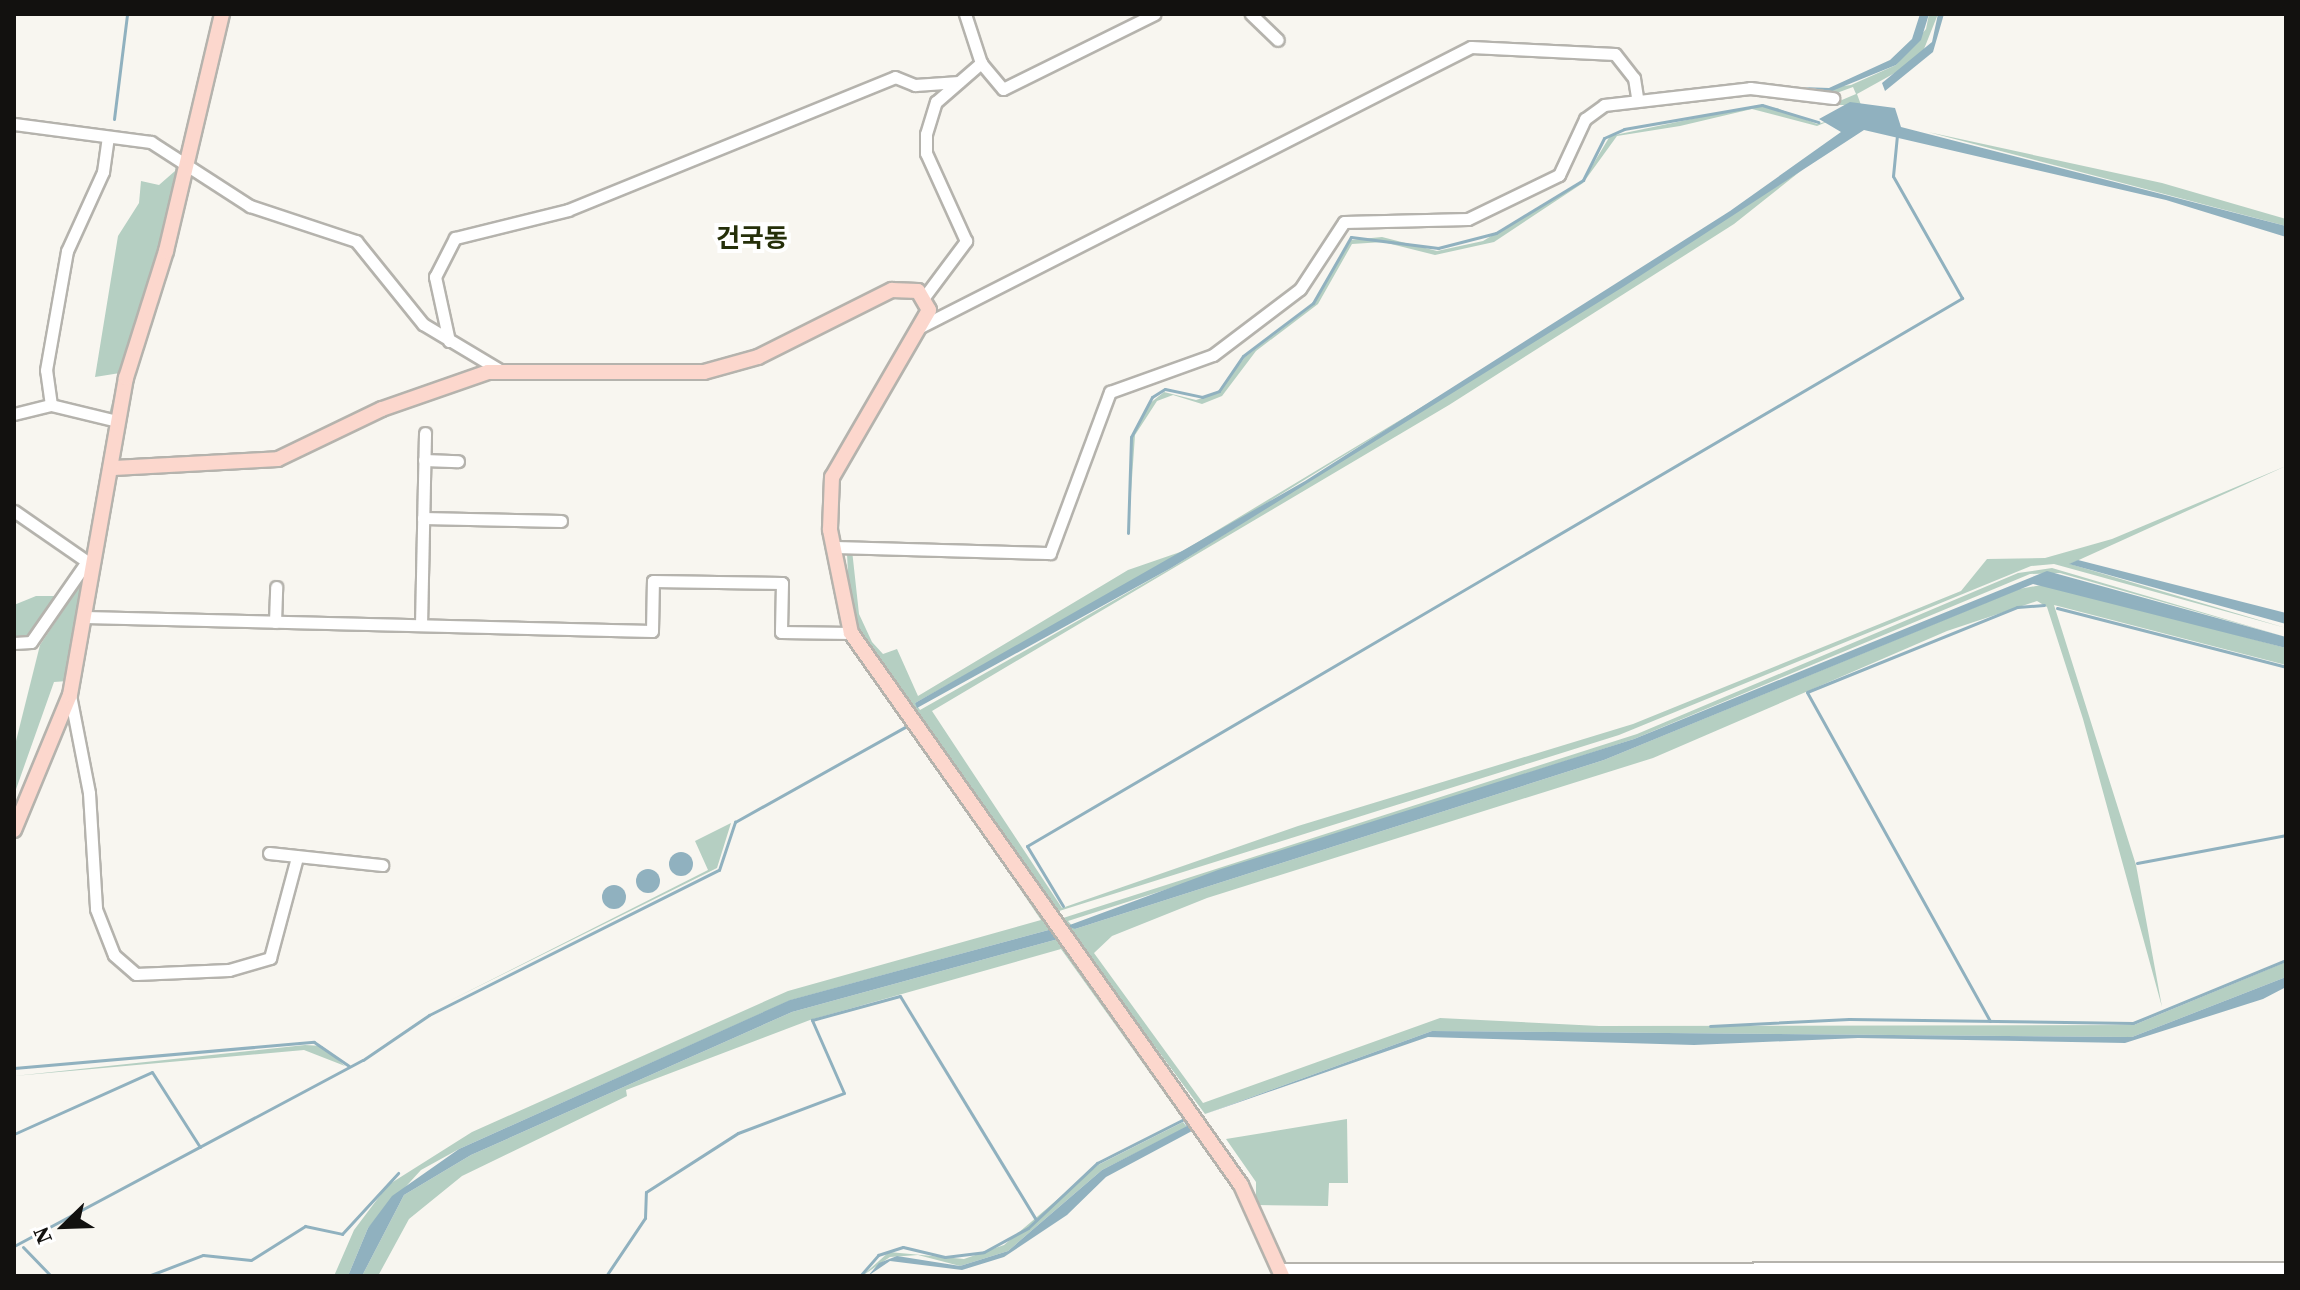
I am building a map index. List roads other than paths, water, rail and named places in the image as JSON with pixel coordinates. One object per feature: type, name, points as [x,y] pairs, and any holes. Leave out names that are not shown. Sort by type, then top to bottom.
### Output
[{"type":"street","points":[[14,830],[70,695],[85,617],[90,565],[114,468],[117,421],[188,160],[222,14]]},
{"type":"street","points":[[965,14],[981,63],[1003,89],[1155,14]]},
{"type":"street","points":[[1251,14],[1278,40]]},
{"type":"street","points":[[920,327],[1471,47],[1615,54],[1634,78],[1637,98]]},
{"type":"street","points":[[925,296],[966,241],[926,153],[936,102],[981,63]]},
{"type":"street","points":[[449,341],[435,277],[455,238],[582,205],[895,77],[915,85],[959,82]]},
{"type":"street","points":[[832,547],[1050,553],[1118,386],[1187,370],[1213,355],[1300,289],[1344,222],[1468,219],[1559,175],[1594,110],[1637,98],[1750,88],[1833,98]]},
{"type":"street","points":[[14,124],[151,142],[188,160],[209,183],[250,206],[356,241],[423,324],[500,370]]},
{"type":"street","points":[[51,405],[46,370],[67,251],[103,172],[108,137]]},
{"type":"street","points":[[114,468],[278,459],[407,399],[500,370],[704,372],[758,357],[892,290],[925,296]]},
{"type":"street","points":[[925,296],[929,310],[832,477],[832,547],[851,633],[1241,1185],[1280,1272],[2218,1272],[2286,1268]]},
{"type":"street","points":[[14,414],[51,405],[117,421]]},
{"type":"street","points":[[421,625],[425,433]]},
{"type":"street","points":[[424,460],[458,461]]},
{"type":"street","points":[[14,511],[90,565]]},
{"type":"street","points":[[423,518],[561,521]]},
{"type":"street","points":[[14,643],[31,642],[90,565]]},
{"type":"street","points":[[85,617],[652,631],[653,581],[782,583],[781,632],[851,633]]},
{"type":"street","points":[[275,622],[276,587]]},
{"type":"street","points":[[70,695],[89,793],[96,909],[114,955],[136,974],[229,970],[270,958],[297,857]]},
{"type":"street","points":[[269,853],[382,865]]},
{"type":"water","points":[[1920,14],[1929,14],[1921,40],[1896,65],[1832,91],[1802,87],[1829,88],[1890,60],[1912,39]]},
{"type":"water","points":[[1938,14],[1944,14],[1933,52],[1885,91],[1882,83],[1932,42]]},
{"type":"water","points":[[1850,102],[1895,108],[1901,127],[2286,226],[2286,237],[2166,200],[1864,130],[1623,287],[1171,568],[917,708],[915,703],[1305,481],[1730,211],[1841,132],[1819,119]]},
{"type":"water","points":[[2078,560],[2286,613],[2286,624],[2069,564]]},
{"type":"water","points":[[2047,571],[2286,637],[2286,648],[2033,584],[1604,760],[1075,929],[1067,926],[1218,870],[1634,739]]},
{"type":"water","points":[[681,852],[692,859],[693,864],[686,875],[681,876],[670,869],[669,864],[676,853]]},
{"type":"water","points":[[648,869],[657,872],[660,881],[657,890],[648,893],[639,890],[636,881],[639,872]]},
{"type":"water","points":[[614,885],[622,889],[626,897],[622,905],[614,909],[606,905],[602,897],[606,889]]},
{"type":"water","points":[[1056,928],[1062,938],[792,1012],[471,1155],[404,1195],[362,1276],[348,1276],[368,1228],[392,1196],[459,1149],[790,1000]]},
{"type":"water","points":[[2286,977],[2286,987],[2263,999],[2125,1043],[1858,1038],[1694,1045],[1428,1037],[1205,1114],[1432,1031],[2132,1037]]},
{"type":"water","points":[[1193,1123],[1192,1131],[1106,1177],[1067,1215],[1004,1257],[962,1270],[890,1261],[868,1276],[879,1263],[897,1256],[960,1266],[1008,1251],[1102,1170]]},
{"type":"waterway","points":[[114,119],[127,14]]},
{"type":"waterway","points":[[1128,533],[1131,437],[1152,397],[1165,389],[1202,397],[1219,391],[1243,356],[1313,303],[1351,237],[1438,248],[1496,233],[1583,180],[1604,138],[1624,129],[1762,105],[1818,122]]},
{"type":"waterway","points":[[1063,906],[1027,846],[1962,298],[1893,176],[1897,135]]},
{"type":"waterway","points":[[1990,1021],[1807,692],[2017,607],[2044,605]]},
{"type":"waterway","points":[[2057,608],[2286,667]]},
{"type":"waterway","points":[[14,1246],[363,1060],[429,1015],[719,870],[735,822],[905,727]]},
{"type":"waterway","points":[[2137,863],[2286,835]]},
{"type":"waterway","points":[[1710,1026],[1849,1019],[2133,1023],[2286,960]]},
{"type":"waterway","points":[[606,1276],[645,1218],[646,1192],[738,1133],[844,1093],[812,1020],[900,996],[1036,1220]]},
{"type":"waterway","points":[[14,1068],[314,1042],[349,1066]]},
{"type":"waterway","points":[[14,1134],[152,1072],[200,1147]]},
{"type":"waterway","points":[[860,1276],[878,1255],[903,1247],[945,1257],[984,1252],[1028,1228],[1097,1163],[1184,1119],[1188,1126]]},
{"type":"waterway","points":[[148,1276],[203,1255],[251,1260],[305,1226],[342,1234],[398,1173]]},
{"type":"waterway","points":[[23,1247],[51,1276]]},
{"type":"district","name":"건국동","points":[[752,239]]}]
